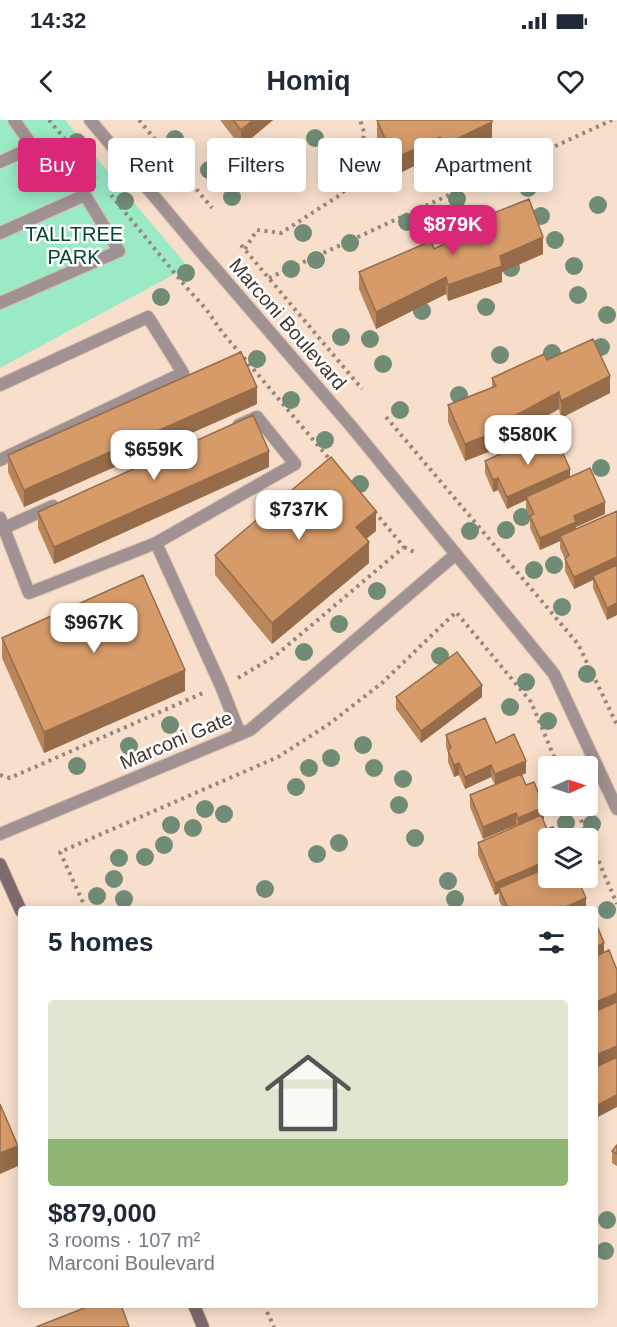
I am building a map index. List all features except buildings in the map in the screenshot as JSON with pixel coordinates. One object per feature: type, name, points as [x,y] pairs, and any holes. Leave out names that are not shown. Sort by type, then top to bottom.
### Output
[{"type":"main road","points":[[0,864],[19,906]]},
{"type":"main road","points":[[195,1308],[203,1327]]},
{"type":"street","points":[[0,162],[33,147],[14,120]]},
{"type":"street","name":"Marconi Boulevard","points":[[90,120],[351,426],[554,674],[617,809]]},
{"type":"street","points":[[0,233],[85,195],[119,251],[0,303]]},
{"type":"street","points":[[0,385],[148,317],[183,373],[0,460]]},
{"type":"street","points":[[69,499],[2,523],[29,593],[156,543],[295,464],[257,417],[226,430]]},
{"type":"street","points":[[156,543],[221,686],[240,734]]},
{"type":"street","name":"Marconi Gate","points":[[0,834],[250,730],[456,554]]},
{"type":"path","points":[[139,120],[212,208]]},
{"type":"path","points":[[245,249],[257,230],[281,233],[340,195],[354,181],[362,154],[364,132],[360,120]]},
{"type":"path","points":[[269,278],[612,120]]},
{"type":"path","points":[[241,245],[362,388]]},
{"type":"path","points":[[386,417],[578,644],[617,725]]},
{"type":"path","points":[[404,547],[414,552]]},
{"type":"path","points":[[85,906],[60,852],[278,757],[329,724],[382,683],[456,612],[531,702],[554,756]]},
{"type":"path","points":[[579,816],[617,904]]},
{"type":"path","points":[[265,1308],[274,1327]]},
{"type":"green space","name":"TALLTREE PARK","points":[[0,120],[65,120],[80,138],[18,138],[18,192],[96,192],[96,157],[108,171],[108,192],[125,192],[188,267],[0,368]]}]
